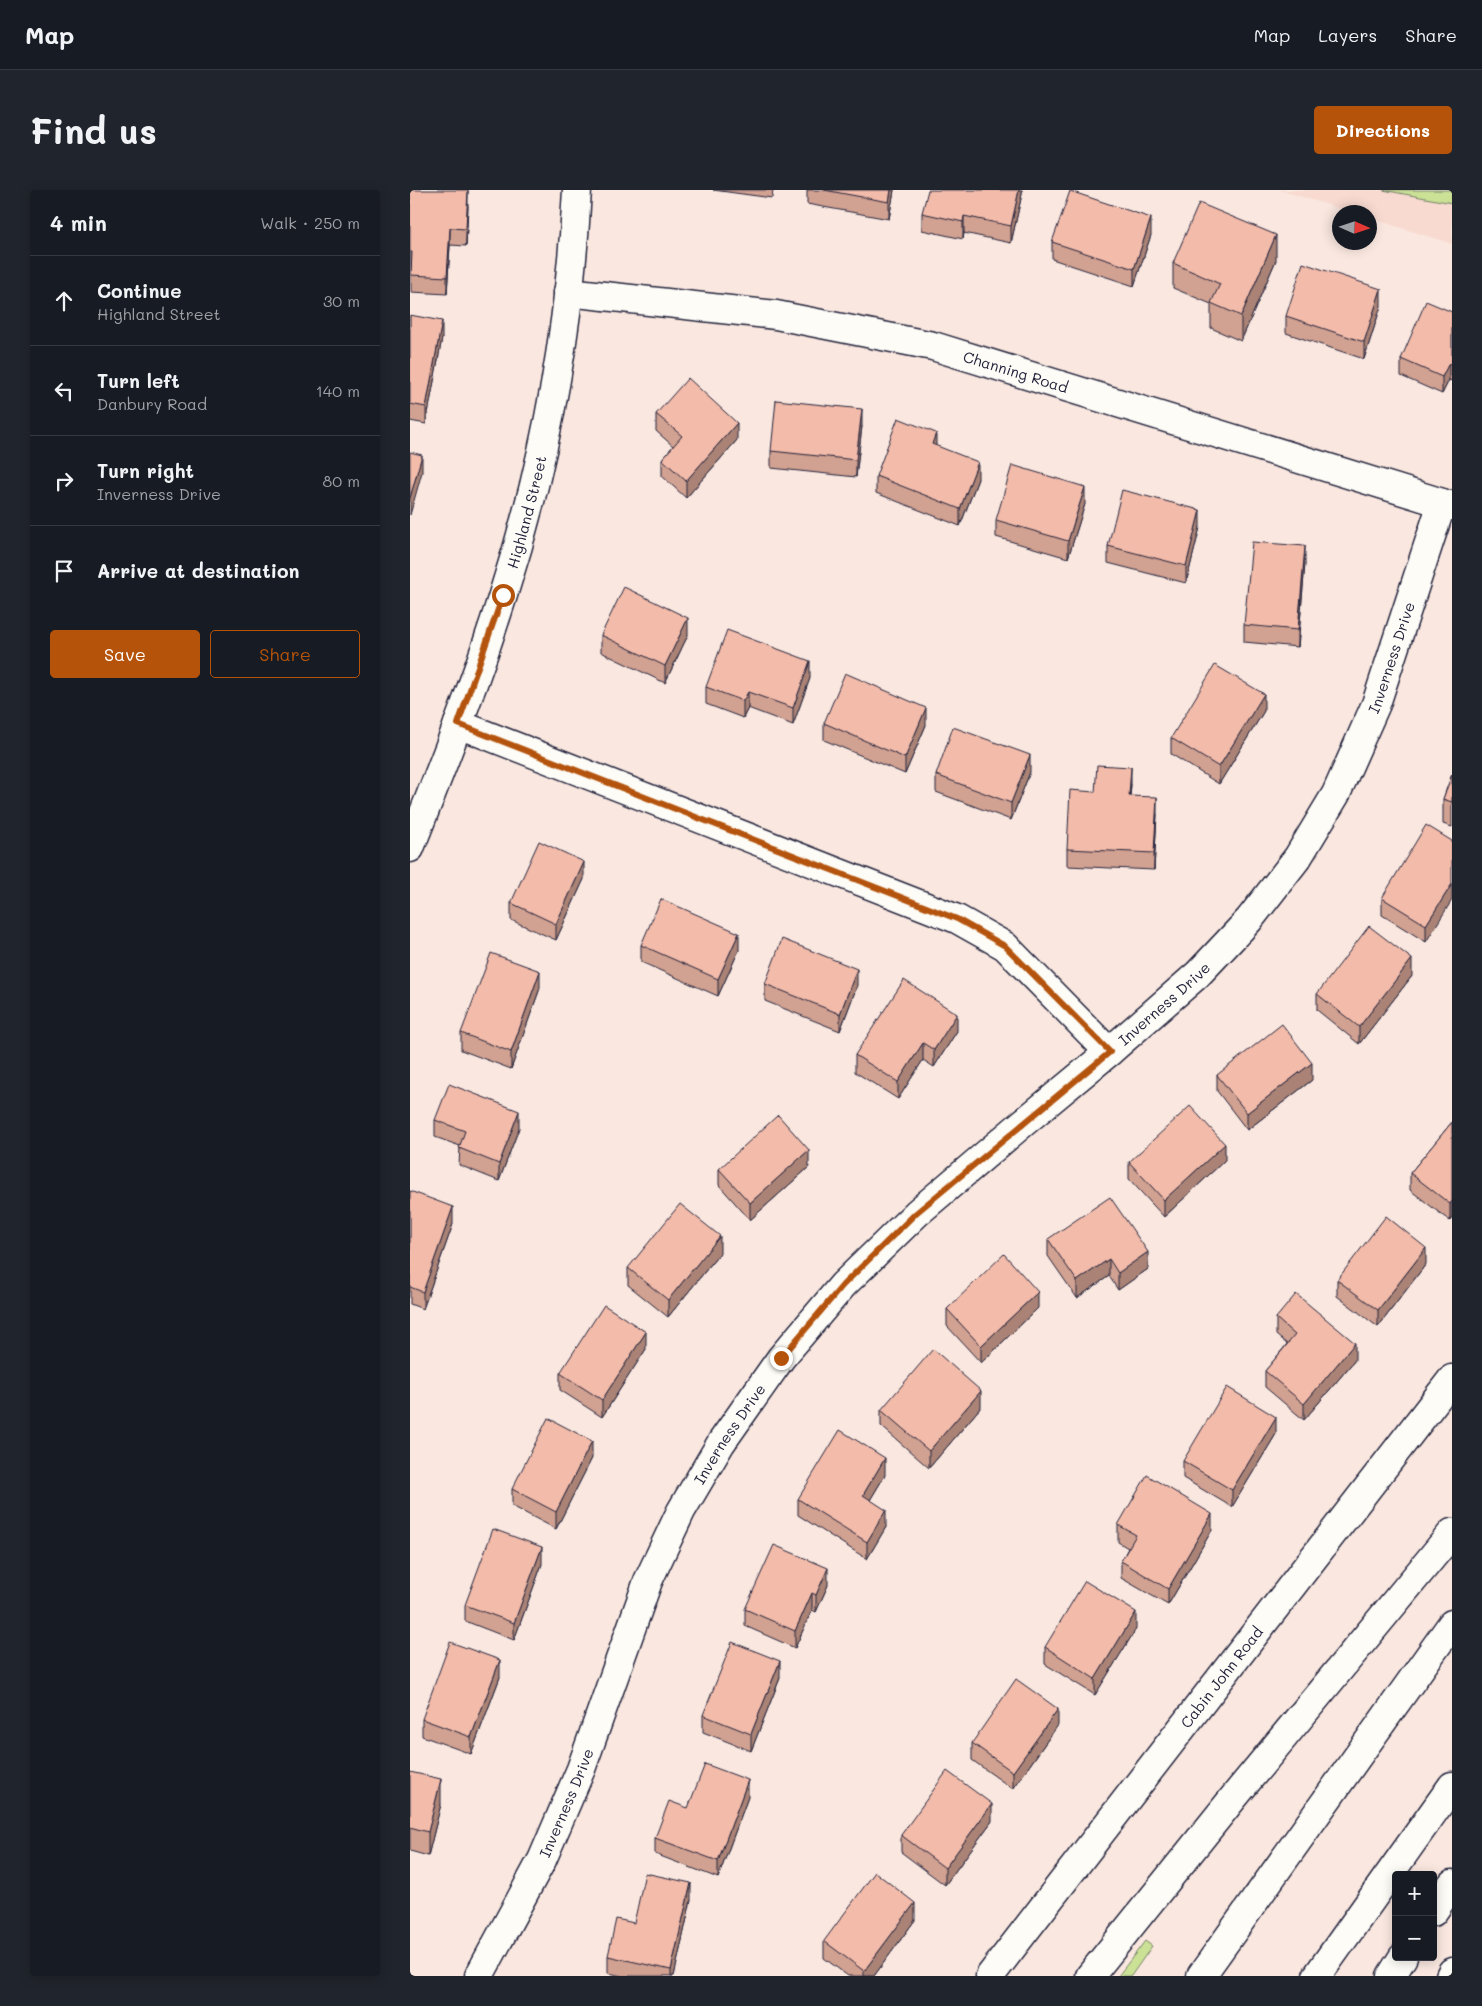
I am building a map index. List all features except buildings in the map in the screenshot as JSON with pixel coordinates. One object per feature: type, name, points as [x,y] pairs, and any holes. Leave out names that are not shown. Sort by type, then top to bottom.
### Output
[{"type":"main road","name":"Highland Street","points":[[410,848],[458,724],[503,595],[535,481],[559,360],[568,292],[577,190]]},
{"type":"main road","name":"Channing Road","points":[[568,292],[776,315],[933,346],[1447,504]]},
{"type":"main road","name":"Inverness Drive","points":[[479,1976],[542,1860],[580,1769],[648,1582],[681,1511],[721,1443],[781,1358],[843,1285],[916,1213],[1110,1052],[1198,974],[1249,920],[1298,857],[1336,794],[1376,704],[1447,504]]},
{"type":"main road","points":[[458,724],[957,919],[1005,946],[1110,1052]]},
{"type":"main road","name":"Cabin John Road","points":[[990,1976],[1452,1380]]},
{"type":"main road","points":[[1090,1976],[1234,1797],[1452,1533]]},
{"type":"main road","points":[[1201,1976],[1452,1624]]},
{"type":"main road","points":[[1317,1976],[1452,1786]]},
{"type":"main road","points":[[1437,1906],[1452,1884]]},
{"type":"main road","points":[[1391,1976],[1400,1961]]},
{"type":"main road","points":[[1450,1976],[1452,1972]]},
{"type":"shaded area","points":[[1279,190],[1452,190],[1452,244],[1377,220],[1377,205],[1332,206]]},
{"type":"green space","points":[[1383,190],[1452,190],[1452,203]]},
{"type":"green space","points":[[1145,1941],[1152,1946],[1131,1976],[1118,1976]]},
{"type":"route","points":[[503,595],[458,724],[957,919],[1005,946],[1110,1052],[916,1213],[843,1285],[781,1358]]}]
